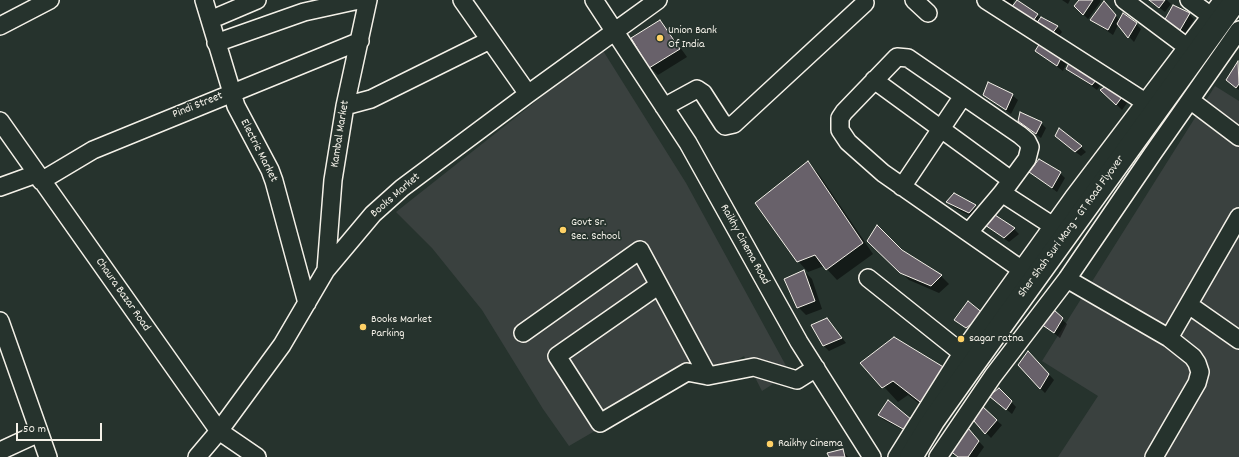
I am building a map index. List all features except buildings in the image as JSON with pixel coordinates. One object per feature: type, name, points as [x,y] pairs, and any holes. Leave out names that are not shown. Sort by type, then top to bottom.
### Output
[{"type":"main road","name":"Sher Shah Suri Marg - GT Road Flyover","points":[[911,457],[933,421],[972,366],[1236,0]]},
{"type":"main road","name":"Sher Shah Suri Marg - GT Road Flyover","points":[[928,457],[959,409],[1239,20]]},
{"type":"street","points":[[0,26],[50,0]]},
{"type":"street","name":"Electric Market","points":[[204,0],[231,93],[244,123],[270,170],[274,181],[307,303]]},
{"type":"street","points":[[210,20],[257,0]]},
{"type":"street","points":[[216,43],[304,12],[359,0]]},
{"type":"street","name":"Kambal Market","points":[[326,270],[333,180],[344,106],[368,0]]},
{"type":"street","points":[[462,0],[528,94]]},
{"type":"street","name":"Raikhy Cinema Road","points":[[594,0],[614,33],[688,143],[777,304],[872,457]]},
{"type":"street","name":"Books Market","points":[[197,457],[218,432],[282,345],[326,270],[388,199],[528,94],[658,0]]},
{"type":"street","points":[[914,0],[928,13]]},
{"type":"street","points":[[986,0],[1145,102]]},
{"type":"street","points":[[1124,0],[1187,47]]},
{"type":"street","points":[[1190,0],[1211,16]]},
{"type":"street","points":[[897,457],[962,353],[1053,226],[1222,0]]},
{"type":"street","points":[[664,107],[697,90],[703,93],[725,126],[734,124],[865,4]]},
{"type":"street","points":[[938,457],[993,376],[1067,279],[1239,30]]},
{"type":"street","name":"Pindi Street","points":[[0,187],[39,177],[93,150],[360,40]]},
{"type":"street","points":[[344,106],[371,99],[490,40]]},
{"type":"street","points":[[969,232],[1007,187],[1027,159],[1030,147],[1027,141],[903,56],[892,59],[840,118],[840,130],[848,142],[883,173],[1022,270]]},
{"type":"street","points":[[874,80],[940,129],[1053,226]]},
{"type":"street","points":[[902,187],[963,96]]},
{"type":"street","points":[[1190,100],[1239,137]]},
{"type":"street","name":"Chaura Bazar Road","points":[[0,121],[218,432],[257,457]]},
{"type":"street","points":[[1169,338],[1239,217]]},
{"type":"street","points":[[523,333],[640,250],[708,376]]},
{"type":"street","points":[[868,278],[962,353]]},
{"type":"street","points":[[1067,279],[1169,338],[1193,357],[1200,372],[1197,383],[1154,457]]},
{"type":"street","points":[[659,285],[557,356],[600,423],[687,372],[708,376],[754,367],[797,380],[816,368]]},
{"type":"street","points":[[1189,305],[1239,340]]},
{"type":"street","points":[[0,321],[48,457]]},
{"type":"street","points":[[10,451],[39,433]]},
{"type":"shaded area","name":"Govt Sr. Sec. School","points":[[602,49],[686,183],[790,373],[762,391],[744,356],[707,378],[696,372],[569,446],[543,409],[482,310],[432,248],[396,212]]},
{"type":"shaded area","points":[[1215,86],[1239,101],[1239,457],[1058,457],[1098,396],[1042,361]]},
{"type":"place","name":"Union Bank Of India","points":[[660,38]]},
{"type":"place","name":"Govt Sr. Sec. School","points":[[563,230]]},
{"type":"place","name":"Books Market Parking","points":[[363,327]]},
{"type":"place","name":"sagar ratna","points":[[961,339]]},
{"type":"place","name":"Raikhy Cinema","points":[[770,444]]}]
